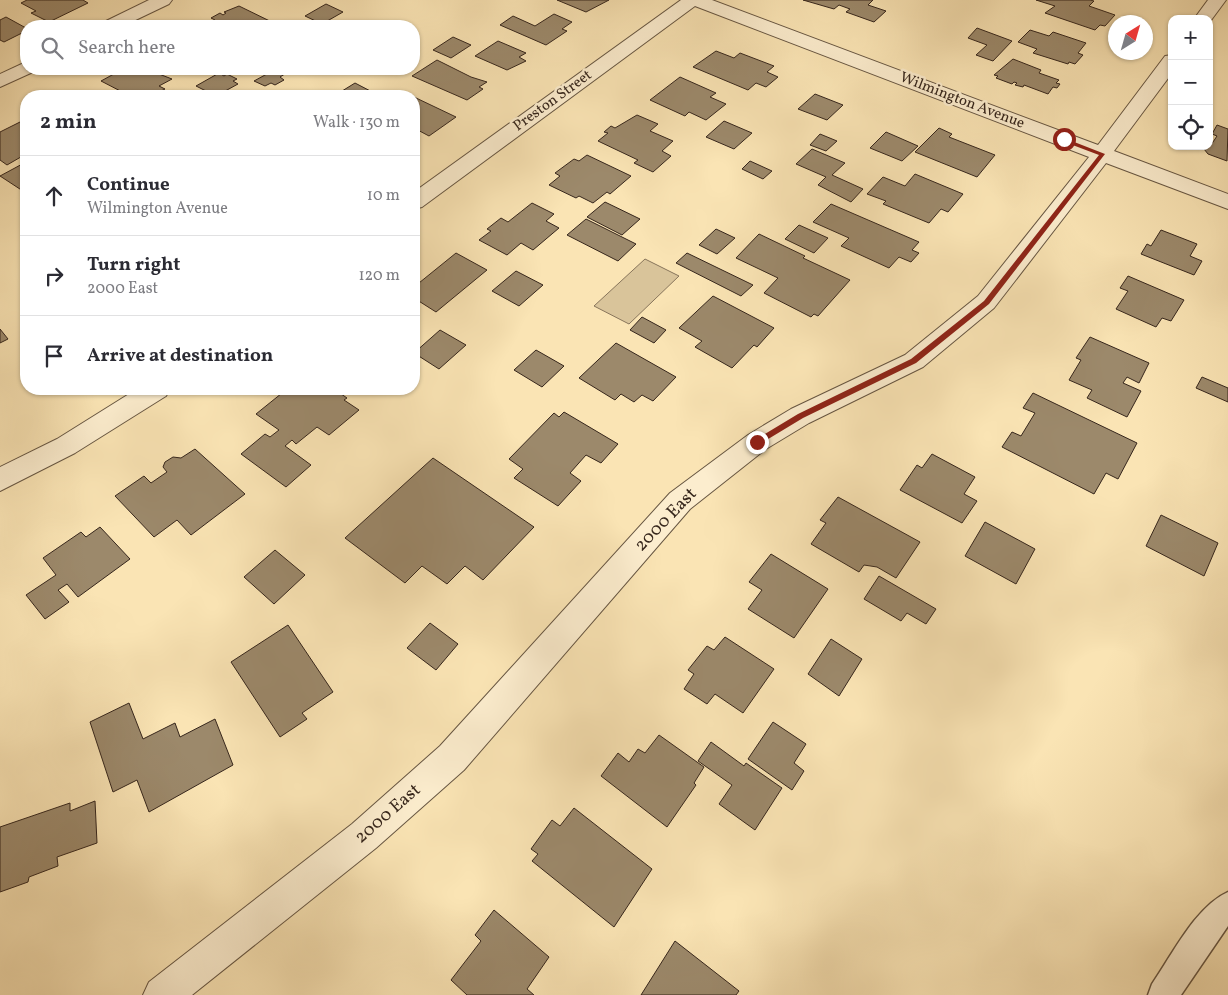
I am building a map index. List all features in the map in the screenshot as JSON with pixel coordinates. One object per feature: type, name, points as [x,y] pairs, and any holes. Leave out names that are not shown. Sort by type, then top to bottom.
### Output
[{"type":"street","points":[[122,20],[163,0]]},
{"type":"street","name":"Preston Street","points":[[420,198],[692,0]]},
{"type":"street","name":"Wilmington Avenue","points":[[696,0],[1228,202]]},
{"type":"street","points":[[1206,15],[1217,0]]},
{"type":"street","name":"2000 East","points":[[162,995],[364,836],[452,758],[680,501],[719,469],[757,442],[800,416],[914,361],[986,302],[1102,154],[1168,65]]},
{"type":"street","points":[[0,81],[20,71]]},
{"type":"street","points":[[0,480],[66,446],[147,395]]},
{"type":"lane","points":[[1163,995],[1214,919],[1228,907]]},
{"type":"shaded area","points":[[645,259],[679,276],[629,324],[594,306]]},
{"type":"building","points":[[27,0],[83,0],[88,3],[53,20],[45,20],[31,13],[36,11],[21,3]]},
{"type":"building","points":[[557,0],[609,0],[586,12]]},
{"type":"building","points":[[803,0],[873,0],[868,5],[886,11],[874,22],[846,12],[850,9],[839,5],[834,9]]},
{"type":"building","points":[[1036,0],[1090,0],[1094,1],[1089,6],[1115,15],[1108,15],[1108,23],[1105,26],[1100,25],[1095,30],[1045,13],[1055,6]]},
{"type":"building","points":[[326,4],[343,12],[329,20],[314,20],[305,16]]},
{"type":"building","points":[[239,6],[268,20],[215,20],[211,18],[220,13],[223,15],[226,13],[224,12]]},
{"type":"building","points":[[554,14],[572,22],[562,29],[567,31],[546,45],[500,25],[513,16],[535,26]]},
{"type":"building","points":[[6,17],[20,25],[20,34],[4,42],[0,40],[0,20]]},
{"type":"building","points":[[977,28],[1012,41],[993,61],[976,55],[987,45],[968,38]]},
{"type":"building","points":[[1030,30],[1049,36],[1053,32],[1086,43],[1078,53],[1083,55],[1075,64],[1069,62],[1068,64],[1033,53],[1037,49],[1018,42]]},
{"type":"building","points":[[453,37],[471,45],[451,58],[433,50]]},
{"type":"building","points":[[498,41],[526,53],[519,57],[526,61],[507,70],[475,56]]},
{"type":"building","points":[[716,51],[734,58],[740,53],[774,66],[767,72],[778,77],[766,87],[756,83],[748,90],[693,67]]},
{"type":"building","points":[[1013,59],[1041,70],[1039,73],[1059,80],[1056,83],[1060,84],[1057,88],[1053,87],[1048,94],[1024,85],[1023,87],[1015,85],[1017,83],[1014,82],[1012,84],[996,78],[998,76],[994,75]]},
{"type":"building","points":[[437,60],[471,77],[487,82],[479,87],[483,89],[467,100],[412,76],[420,75],[420,71]]},
{"type":"building","points":[[112,75],[162,75],[172,79],[159,86],[165,89],[163,90],[118,90],[101,81]]},
{"type":"building","points":[[215,75],[229,75],[237,79],[233,81],[238,84],[227,90],[204,90],[196,86]]},
{"type":"building","points":[[265,75],[283,75],[280,77],[284,80],[275,85],[271,83],[265,86],[254,81]]},
{"type":"building","points":[[680,77],[716,93],[710,97],[726,104],[706,120],[689,112],[685,116],[650,100]]},
{"type":"building","points":[[355,83],[368,90],[344,90]]},
{"type":"building","points":[[815,94],[843,105],[827,120],[798,109]]},
{"type":"building","points":[[420,100],[456,117],[429,136],[420,131]]},
{"type":"building","points":[[637,115],[658,124],[650,131],[673,141],[662,151],[671,156],[653,172],[634,163],[638,160],[598,141],[608,133],[604,132],[611,126],[615,128]]},
{"type":"building","points":[[724,121],[752,133],[734,149],[706,137]]},
{"type":"building","points":[[20,122],[20,157],[7,165],[0,160],[0,132]]},
{"type":"building","points":[[1217,125],[1228,129],[1227,161],[1208,154],[1205,150],[1213,150],[1213,142],[1217,136],[1213,134]]},
{"type":"building","points":[[939,128],[952,134],[949,137],[995,155],[977,177],[915,152]]},
{"type":"building","points":[[886,132],[918,146],[902,161],[870,148]]},
{"type":"building","points":[[820,134],[837,141],[826,151],[810,145]]},
{"type":"building","points":[[812,149],[845,163],[832,175],[863,189],[851,202],[818,185],[826,177],[796,164]]},
{"type":"building","points":[[587,155],[631,176],[610,194],[607,192],[593,203],[579,196],[576,198],[549,185],[560,176],[555,173],[574,159],[579,161]]},
{"type":"building","points":[[750,161],[772,171],[763,179],[742,169]]},
{"type":"building","points":[[20,165],[20,189],[0,176]]},
{"type":"building","points":[[915,174],[963,194],[948,212],[941,209],[929,223],[883,204],[886,201],[867,194],[883,177],[905,186]]},
{"type":"building","points":[[605,202],[640,219],[622,235],[587,217]]},
{"type":"building","points":[[532,203],[554,214],[546,221],[559,228],[533,250],[521,243],[507,255],[479,240],[491,231],[487,229],[501,218],[508,222]]},
{"type":"building","points":[[831,204],[919,242],[912,250],[919,253],[911,262],[899,257],[889,268],[841,246],[849,238],[813,222]]},
{"type":"building","points":[[586,219],[636,244],[618,261],[567,235]]},
{"type":"building","points":[[799,225],[828,238],[814,253],[785,239]]},
{"type":"building","points":[[716,229],[735,238],[717,254],[699,245]]},
{"type":"building","points":[[1161,230],[1197,244],[1190,256],[1202,261],[1194,275],[1141,254],[1147,244],[1151,246]]},
{"type":"building","points":[[759,234],[805,256],[803,258],[850,280],[818,316],[814,314],[811,317],[764,293],[778,278],[736,258]]},
{"type":"building","points":[[456,253],[487,270],[436,312],[420,302],[420,282]]},
{"type":"building","points":[[687,253],[753,285],[741,296],[676,263]]},
{"type":"building","points":[[516,271],[543,285],[519,306],[492,291]]},
{"type":"building","points":[[1128,276],[1184,300],[1171,321],[1162,318],[1156,327],[1116,309],[1128,291],[1120,288]]},
{"type":"building","points":[[713,296],[774,328],[757,347],[754,345],[732,368],[695,347],[702,341],[679,328]]},
{"type":"building","points":[[642,317],[666,330],[654,343],[630,330]]},
{"type":"building","points":[[0,329],[8,339],[0,343]]},
{"type":"building","points":[[440,330],[466,345],[439,369],[420,357],[420,348]]},
{"type":"building","points":[[1090,337],[1149,363],[1139,383],[1127,377],[1123,383],[1141,391],[1127,417],[1087,398],[1092,390],[1069,380],[1081,360],[1076,358]]},
{"type":"building","points":[[616,343],[676,377],[653,401],[642,395],[634,402],[621,394],[615,400],[579,378]]},
{"type":"building","points":[[536,350],[564,366],[542,387],[514,370]]},
{"type":"building","points":[[1202,377],[1228,388],[1228,402],[1196,388]]},
{"type":"building","points":[[1033,393],[1137,443],[1118,479],[1106,473],[1094,494],[1002,447],[1012,432],[1021,436],[1035,413],[1023,408]]},
{"type":"building","points":[[280,395],[343,395],[347,398],[344,400],[359,410],[329,435],[317,427],[296,444],[292,440],[285,446],[311,465],[286,487],[241,454],[265,434],[270,437],[279,430],[256,414]]},
{"type":"building","points":[[564,412],[618,444],[601,463],[586,455],[570,473],[581,481],[558,506],[514,478],[523,469],[509,459],[554,413],[559,417]]},
{"type":"building","points":[[195,449],[245,494],[191,535],[177,520],[154,537],[115,496],[144,476],[151,483],[167,472],[163,467],[165,462],[173,457],[181,458]]},
{"type":"building","points":[[932,454],[975,477],[964,494],[977,501],[962,523],[900,490],[917,465],[922,468]]},
{"type":"building","points":[[433,458],[534,527],[483,580],[465,566],[447,584],[422,566],[405,583],[345,538]]},
{"type":"building","points":[[838,497],[920,542],[896,578],[877,567],[864,565],[859,572],[811,544],[826,523],[820,520]]},
{"type":"building","points":[[1161,515],[1218,543],[1204,576],[1146,546]]},
{"type":"building","points":[[985,522],[1035,549],[1016,584],[965,556]]},
{"type":"building","points":[[100,527],[130,559],[78,597],[67,584],[58,590],[69,602],[45,619],[26,595],[56,575],[43,558],[81,532],[86,537]]},
{"type":"building","points":[[275,550],[305,575],[274,604],[244,577]]},
{"type":"building","points":[[771,554],[828,589],[794,638],[748,609],[762,590],[749,582]]},
{"type":"building","points":[[879,576],[936,609],[926,624],[907,613],[901,621],[864,599]]},
{"type":"building","points":[[430,623],[458,644],[436,670],[407,648]]},
{"type":"building","points":[[288,625],[333,692],[302,713],[307,719],[280,737],[231,662]]},
{"type":"building","points":[[725,637],[774,669],[743,713],[715,694],[707,704],[684,689],[694,674],[688,670],[707,646],[714,650]]},
{"type":"building","points":[[831,639],[862,659],[839,696],[808,674]]},
{"type":"building","points":[[129,703],[143,739],[175,723],[180,737],[215,719],[233,765],[149,812],[137,780],[113,792],[90,722]]},
{"type":"building","points":[[773,722],[806,744],[794,763],[804,771],[792,790],[748,759]]},
{"type":"building","points":[[659,735],[704,767],[694,783],[696,785],[667,827],[601,776],[618,753],[629,762],[638,749],[645,753]]},
{"type":"building","points":[[711,742],[744,766],[746,763],[782,788],[755,830],[719,804],[732,785],[698,761]]},
{"type":"building","points":[[95,801],[97,843],[57,857],[58,866],[29,877],[28,882],[0,892],[0,827],[70,803],[70,811]]},
{"type":"building","points":[[574,808],[652,869],[614,927],[532,861],[538,854],[531,849],[552,820],[560,826]]},
{"type":"building","points":[[494,910],[549,957],[527,989],[534,995],[467,995],[451,980],[481,941],[475,935]]},
{"type":"building","points":[[675,941],[739,991],[736,995],[641,995]]},
{"type":"route","points":[[757,442],[800,416],[914,361],[986,302],[1013,270],[1102,154],[1064,139]]}]
